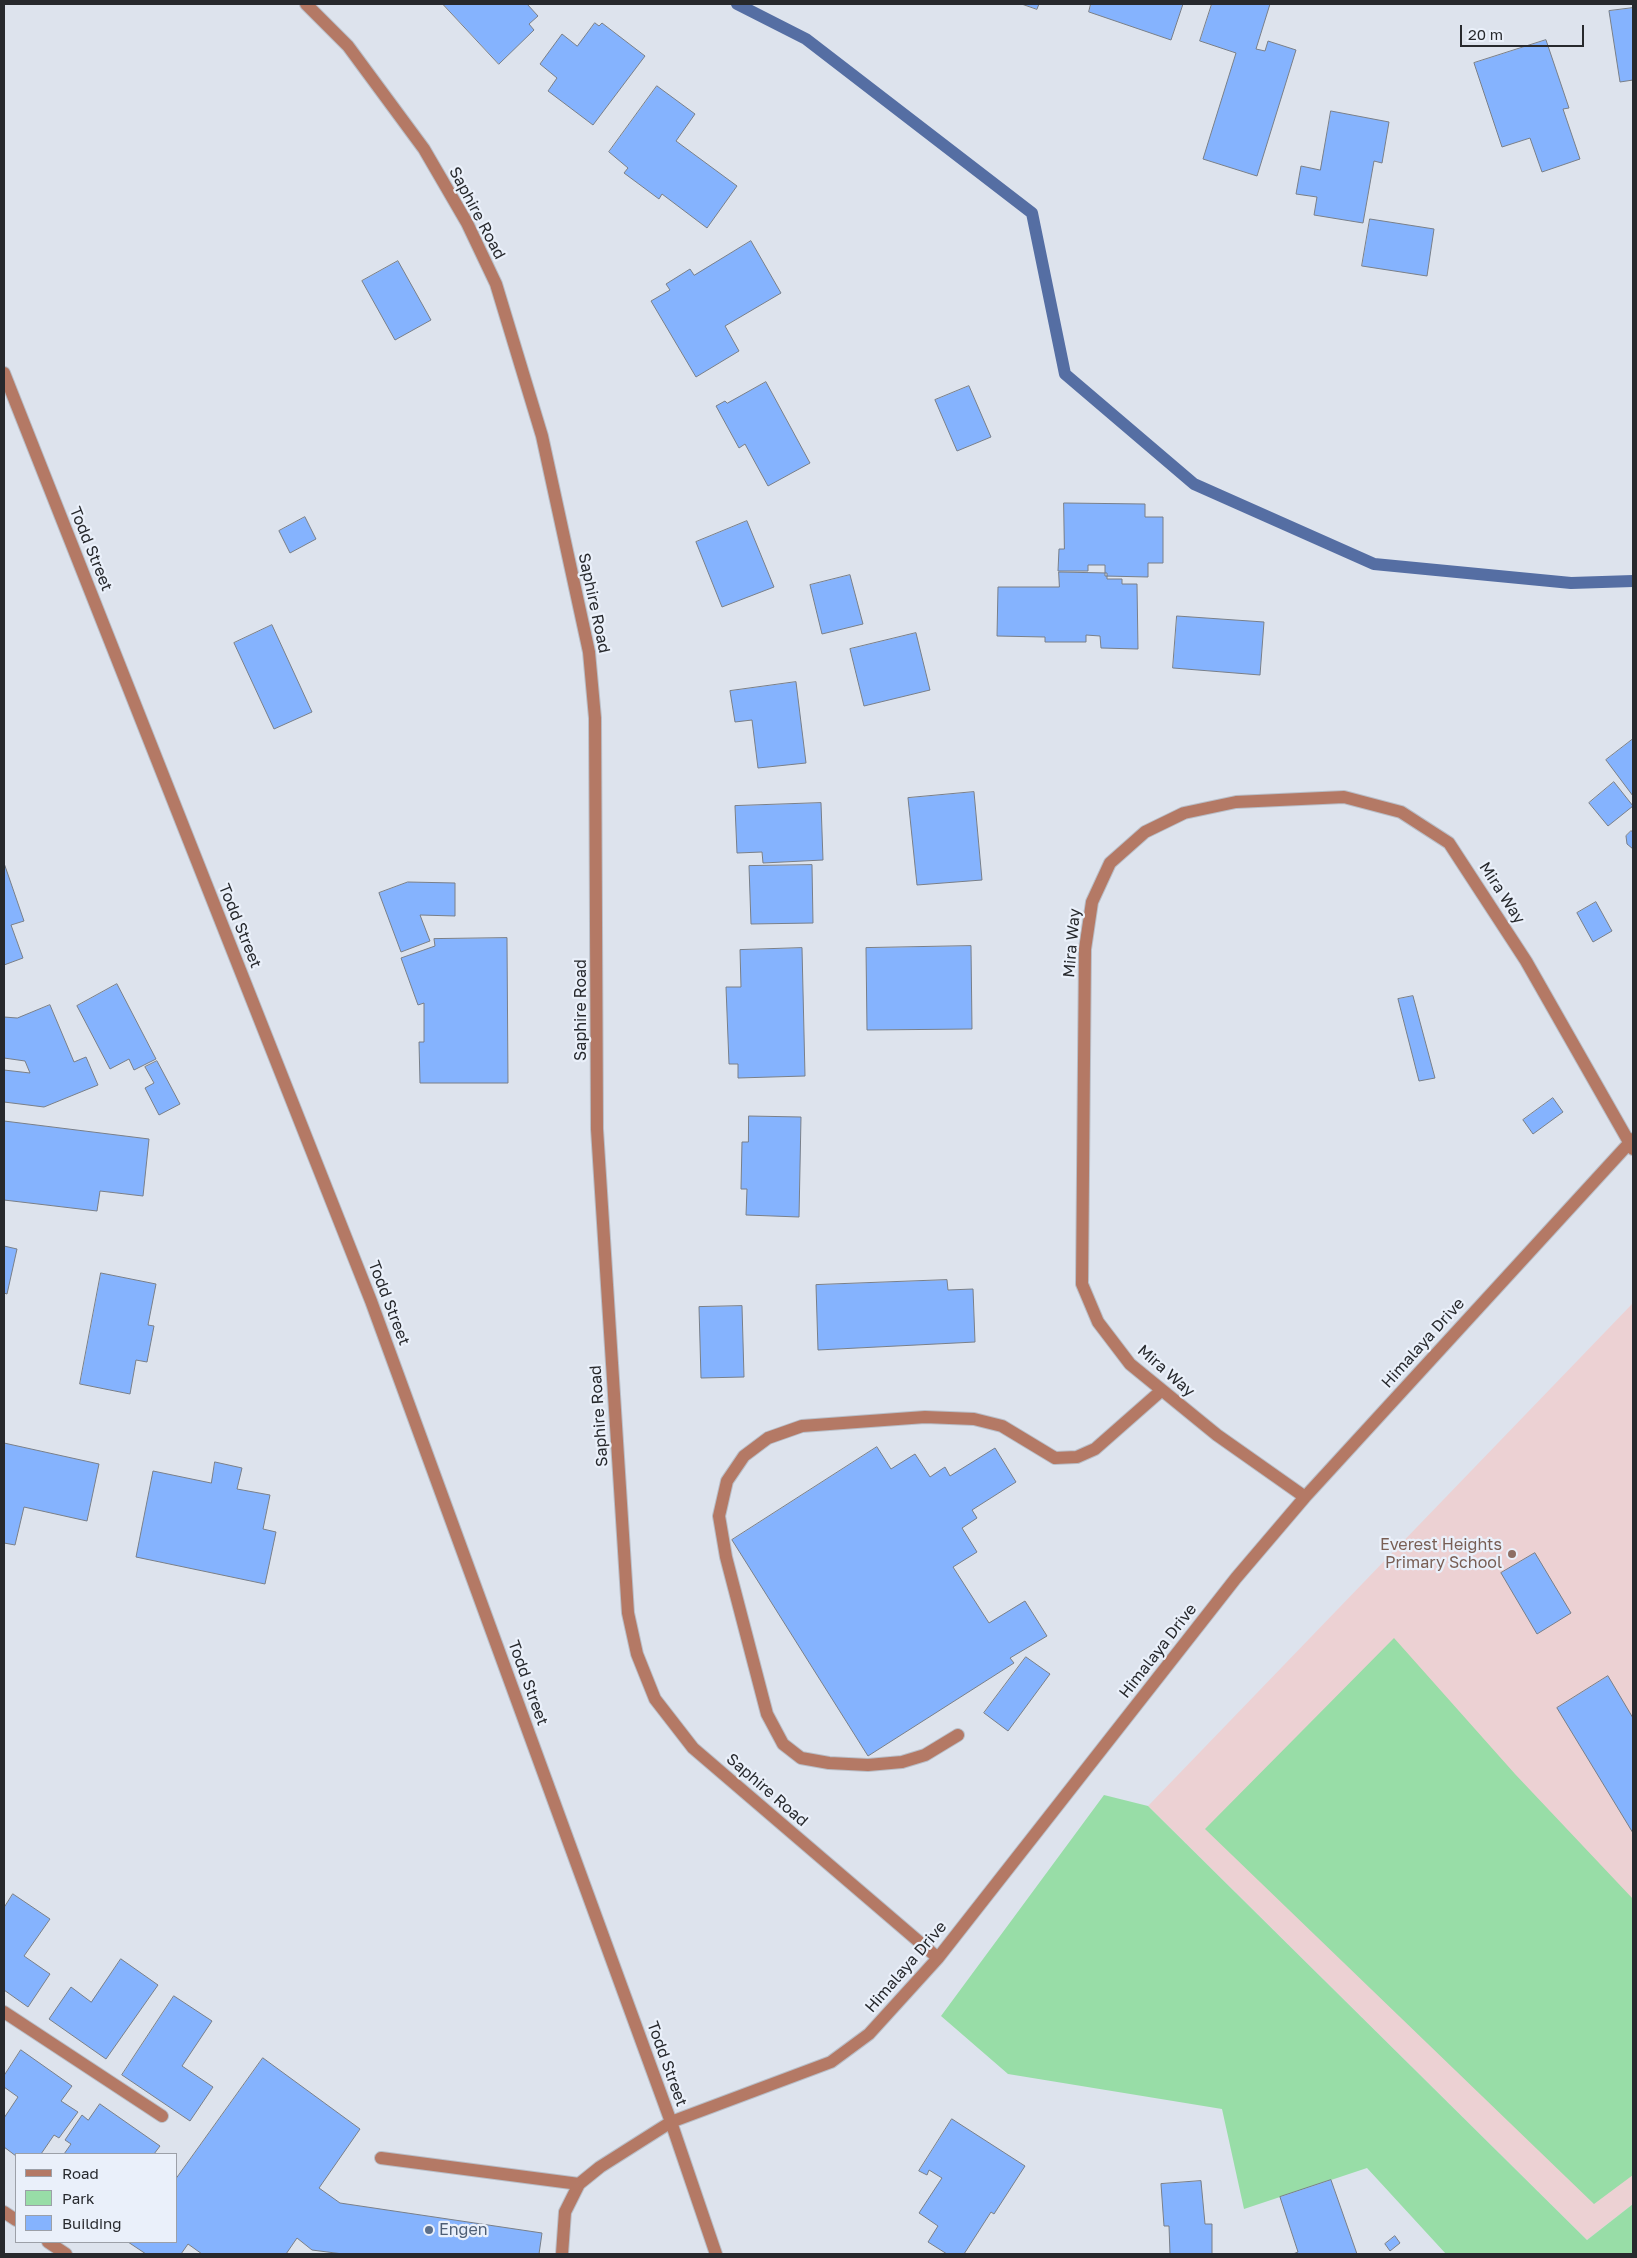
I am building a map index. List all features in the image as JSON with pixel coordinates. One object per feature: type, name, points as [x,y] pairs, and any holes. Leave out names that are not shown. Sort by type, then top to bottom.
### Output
[{"type":"street","name":"Saphire Road","points":[[306,4],[348,46],[424,149],[467,223],[496,284],[542,436],[589,652],[595,718],[598,1129],[628,1613],[637,1654],[655,1698],[693,1748],[938,1958]]},
{"type":"street","name":"Todd Street","points":[[4,373],[371,1301],[671,2122],[716,2254]]},
{"type":"street","name":"Mira Way","points":[[1305,1496],[1217,1436],[1130,1364],[1098,1322],[1082,1284],[1084,949],[1092,902],[1110,863],[1145,832],[1184,813],[1236,802],[1344,797],[1401,812],[1449,843],[1526,961],[1632,1143]]},
{"type":"street","name":"Himalaya Drive","points":[[579,2184],[600,2167],[671,2122],[831,2062],[869,2034],[938,1958],[1236,1578],[1305,1496],[1632,1143]]},
{"type":"street","points":[[958,1735],[925,1755],[902,1762],[868,1765],[829,1763],[801,1758],[783,1744],[767,1714],[726,1557],[719,1516],[727,1481],[744,1456],[768,1438],[802,1426],[906,1419],[974,1418],[1002,1426],[1055,1458],[1077,1457],[1095,1449],[1162,1390]]},
{"type":"street","points":[[4,2012],[162,2116]]},
{"type":"street","points":[[381,2158],[579,2184],[565,2212],[562,2254]]},
{"type":"street","points":[[4,2212],[15,2219]]},
{"type":"street","points":[[50,2243],[66,2254]]},
{"type":"shaded area","name":"Everest Heights Primary School","points":[[1633,1303],[1633,2204],[1587,2240],[1148,1806]]},
{"type":"green space","points":[[1394,1638],[1515,1774],[1633,1899],[1633,2175],[1594,2204],[1205,1829]]},
{"type":"green space","points":[[1104,1795],[1148,1806],[1587,2240],[1633,2204],[1633,2254],[1446,2254],[1367,2168],[1244,2209],[1222,2109],[1008,2074],[941,2016]]},
{"type":"building","points":[[443,4],[527,4],[538,16],[529,24],[534,30],[499,64]]},
{"type":"building","points":[[1022,4],[1039,4],[1037,9]]},
{"type":"building","points":[[1091,4],[1183,4],[1171,40],[1089,12]]},
{"type":"building","points":[[1212,4],[1270,4],[1256,49],[1265,51],[1268,41],[1296,50],[1257,176],[1203,159],[1236,53],[1200,41]]},
{"type":"building","points":[[1633,8],[1633,80],[1620,82],[1609,11]]},
{"type":"building","points":[[595,23],[599,26],[602,23],[645,56],[593,125],[548,91],[557,78],[540,64],[562,34],[577,46]]},
{"type":"building","points":[[1546,40],[1569,108],[1563,109],[1580,159],[1542,172],[1530,138],[1502,147],[1474,63]]},
{"type":"building","points":[[657,86],[695,114],[676,141],[737,186],[707,228],[662,194],[659,199],[624,173],[628,168],[609,152]]},
{"type":"building","points":[[1331,111],[1389,122],[1382,163],[1374,161],[1363,223],[1314,215],[1317,197],[1296,194],[1301,166],[1320,170]]},
{"type":"building","points":[[1370,219],[1434,229],[1427,276],[1362,266]]},
{"type":"building","points":[[751,241],[781,293],[725,326],[739,351],[696,377],[651,301],[670,290],[666,284],[690,269],[694,275]]},
{"type":"building","points":[[398,261],[431,320],[395,340],[362,281]]},
{"type":"building","points":[[766,382],[810,463],[768,486],[745,444],[739,448],[716,406],[725,401],[727,403]]},
{"type":"building","points":[[969,386],[991,437],[957,451],[935,400]]},
{"type":"building","points":[[1064,503],[1145,504],[1145,517],[1163,517],[1163,563],[1148,563],[1148,577],[1105,576],[1105,565],[1088,565],[1088,571],[1058,571],[1059,549],[1064,549]]},
{"type":"building","points":[[305,517],[316,539],[290,553],[279,531]]},
{"type":"building","points":[[747,521],[774,587],[722,607],[696,542]]},
{"type":"building","points":[[1059,572],[1107,573],[1107,579],[1122,579],[1122,584],[1137,584],[1138,649],[1101,648],[1100,636],[1086,635],[1086,642],[1045,642],[1045,637],[997,636],[998,587],[1059,587]]},
{"type":"building","points":[[850,575],[863,624],[822,634],[810,585]]},
{"type":"building","points":[[1177,616],[1264,622],[1260,675],[1173,668]]},
{"type":"building","points":[[272,625],[312,712],[274,729],[234,643]]},
{"type":"building","points":[[916,633],[930,690],[864,706],[850,649]]},
{"type":"building","points":[[796,682],[806,763],[758,768],[752,720],[735,722],[730,691]]},
{"type":"building","points":[[1633,739],[1633,796],[1606,760]]},
{"type":"building","points":[[1614,782],[1633,806],[1608,826],[1589,803]]},
{"type":"building","points":[[974,792],[982,880],[917,885],[908,798]]},
{"type":"building","points":[[821,803],[823,860],[763,863],[762,852],[737,853],[735,806]]},
{"type":"building","points":[[1633,831],[1633,849],[1627,844],[1626,836]]},
{"type":"building","points":[[4,863],[24,921],[11,925],[23,958],[4,965]]},
{"type":"building","points":[[812,865],[813,923],[751,924],[749,866]]},
{"type":"building","points":[[408,882],[455,883],[455,916],[420,915],[430,941],[401,952],[379,893]]},
{"type":"building","points":[[1596,902],[1612,931],[1593,942],[1577,913]]},
{"type":"building","points":[[507,938],[508,1083],[420,1083],[419,1042],[424,1042],[424,1003],[418,1005],[401,958],[435,946],[434,939]]},
{"type":"building","points":[[971,946],[972,1029],[867,1030],[866,948]]},
{"type":"building","points":[[802,948],[805,1076],[738,1078],[738,1064],[729,1064],[726,987],[741,987],[740,950]]},
{"type":"building","points":[[117,984],[156,1059],[134,1070],[129,1059],[110,1069],[77,1006]]},
{"type":"building","points":[[1413,996],[1435,1078],[1419,1081],[1398,999]]},
{"type":"building","points":[[50,1005],[74,1062],[86,1057],[98,1085],[44,1107],[4,1102],[4,1070],[30,1073],[25,1061],[4,1058],[4,1017],[17,1018]]},
{"type":"building","points":[[157,1061],[180,1104],[159,1115],[145,1088],[154,1083],[145,1067]]},
{"type":"building","points":[[1553,1098],[1563,1112],[1533,1134],[1523,1120]]},
{"type":"building","points":[[749,1116],[801,1117],[799,1217],[746,1215],[747,1189],[741,1189],[742,1142],[748,1142]]},
{"type":"building","points":[[4,1121],[149,1139],[143,1196],[100,1191],[97,1211],[4,1200]]},
{"type":"building","points":[[4,1246],[17,1249],[7,1294],[4,1293]]},
{"type":"building","points":[[101,1273],[156,1284],[148,1325],[154,1326],[147,1362],[136,1360],[130,1394],[80,1384]]},
{"type":"building","points":[[947,1280],[948,1290],[973,1289],[975,1342],[818,1350],[816,1285]]},
{"type":"building","points":[[742,1306],[744,1377],[701,1378],[699,1307]]},
{"type":"building","points":[[4,1443],[99,1464],[87,1521],[24,1507],[15,1545],[4,1543]]},
{"type":"building","points":[[877,1447],[891,1469],[915,1454],[930,1477],[945,1467],[950,1476],[995,1448],[1016,1482],[972,1510],[977,1518],[962,1528],[977,1552],[953,1567],[989,1623],[1025,1601],[1047,1636],[1010,1658],[1014,1663],[868,1756],[732,1540]]},
{"type":"building","points":[[215,1462],[242,1468],[237,1489],[270,1495],[263,1529],[276,1532],[265,1584],[136,1557],[153,1471],[211,1483]]},
{"type":"building","points":[[1535,1553],[1571,1613],[1537,1634],[1501,1573]]},
{"type":"building","points":[[1026,1657],[1050,1674],[1008,1731],[984,1713]]},
{"type":"building","points":[[1608,1676],[1633,1718],[1633,1833],[1557,1708]]},
{"type":"building","points":[[13,1894],[50,1919],[24,1956],[50,1974],[28,2007],[4,1990],[4,1908]]},
{"type":"building","points":[[121,1959],[158,1985],[106,2059],[49,2019],[71,1987],[91,2002]]},
{"type":"building","points":[[174,1996],[212,2021],[182,2066],[213,2087],[190,2121],[122,2075]]},
{"type":"building","points":[[21,2050],[72,2086],[61,2101],[78,2112],[59,2138],[54,2135],[42,2153],[15,2153],[15,2155],[4,2147],[4,2118],[18,2097],[4,2087],[4,2076]]},
{"type":"building","points":[[263,2058],[360,2129],[319,2188],[340,2203],[542,2233],[539,2254],[343,2254],[312,2250],[297,2238],[286,2254],[202,2254],[188,2244],[181,2254],[146,2254],[130,2243],[178,2243],[178,2176]]},
{"type":"building","points":[[100,2104],[160,2146],[155,2153],[65,2153],[71,2144],[65,2140],[82,2115],[88,2120]]},
{"type":"building","points":[[952,2119],[1025,2166],[994,2214],[991,2212],[964,2254],[947,2254],[928,2242],[938,2226],[919,2213],[942,2178],[929,2170],[927,2175],[919,2171]]},
{"type":"building","points":[[1331,2180],[1357,2254],[1293,2254],[1298,2252],[1280,2197]]},
{"type":"building","points":[[1201,2181],[1205,2224],[1212,2224],[1212,2254],[1170,2254],[1169,2226],[1164,2226],[1161,2184]]},
{"type":"building","points":[[1395,2236],[1400,2243],[1390,2251],[1385,2244]]},
{"type":"waterway","points":[[737,4],[806,39],[1032,213],[1065,374],[1194,484],[1374,564],[1571,583],[1633,581]]},
{"type":"place","name":"Everest Heights Primary School","points":[[1512,1554]]},
{"type":"place","name":"Engen","points":[[429,2230]]}]
